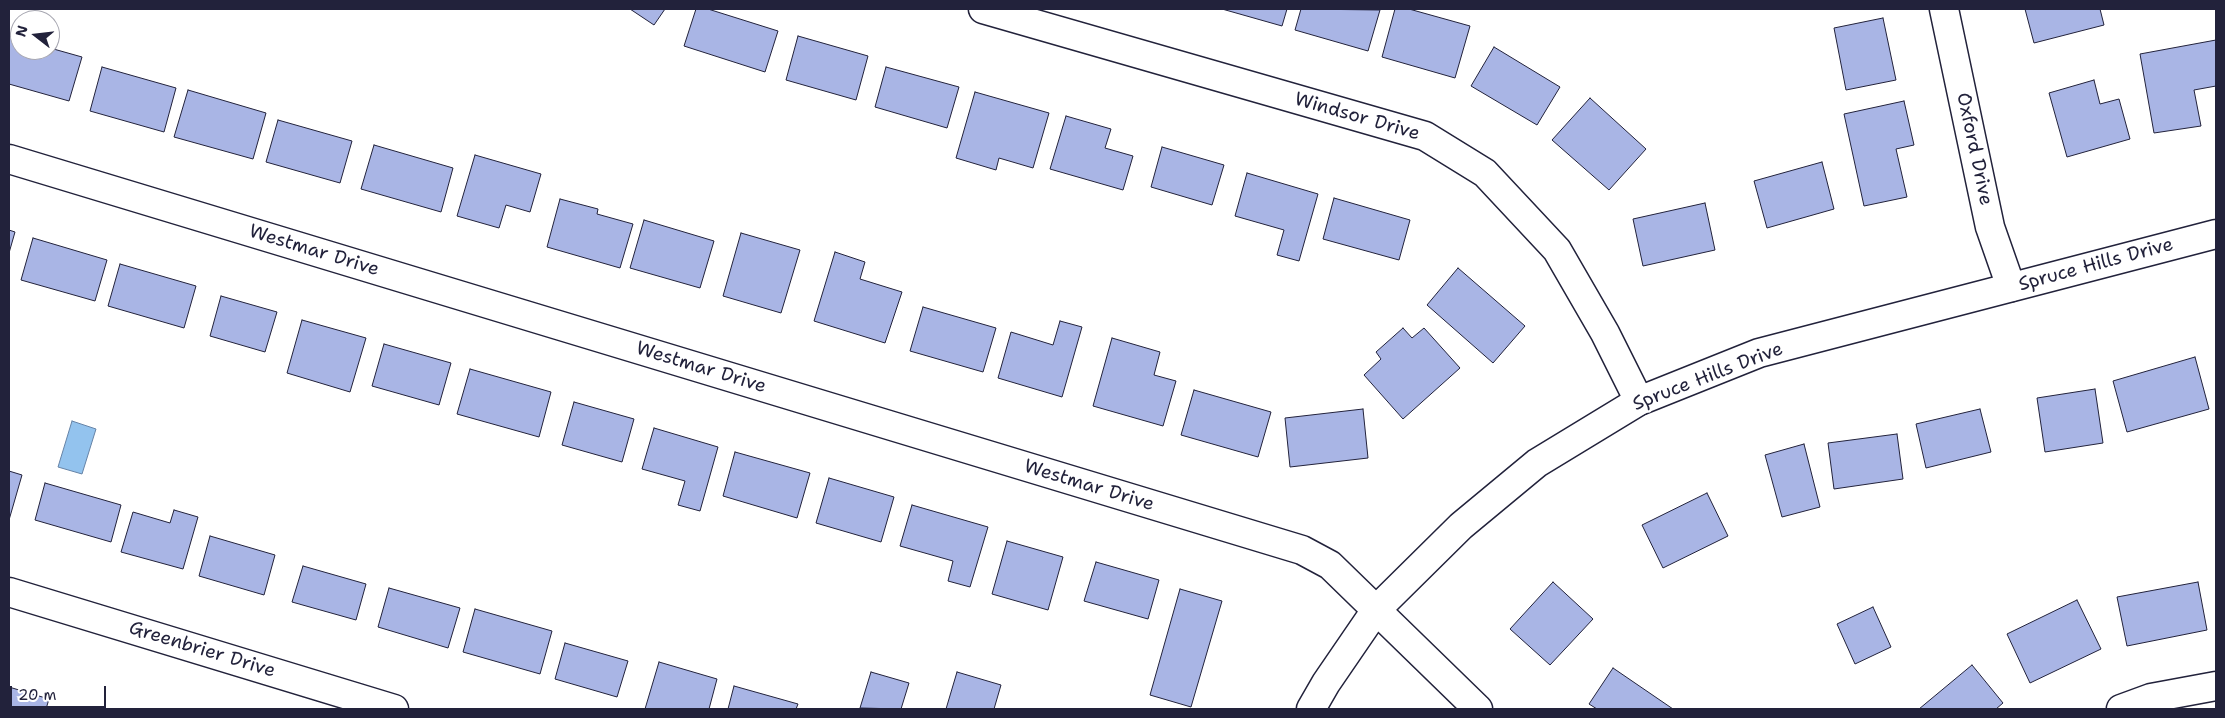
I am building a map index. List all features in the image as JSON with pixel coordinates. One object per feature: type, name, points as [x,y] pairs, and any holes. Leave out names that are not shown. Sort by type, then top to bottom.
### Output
[{"type":"street","name":"Windsor Drive","points":[[983,9],[1425,136],[1484,173],[1557,250],[1605,333],[1639,401]]},
{"type":"street","name":"Oxford Drive","points":[[1944,9],[1990,227],[2011,287]]},
{"type":"street","name":"Westmar Drive","points":[[9,159],[1302,550],[1330,565],[1478,709]]},
{"type":"street","name":"Spruce Hills Drive","points":[[1311,709],[1326,683],[1376,610],[1462,526],[1537,462],[1639,401],[1759,353],[2216,234]]},
{"type":"street","name":"Greenbrier Drive","points":[[9,592],[394,709]]},
{"type":"street","points":[[2121,709],[2150,698],[2216,686]]},
{"type":"water","points":[[72,421],[96,429],[82,474],[58,467]]},
{"type":"building","points":[[630,9],[665,9],[654,25]]},
{"type":"building","points":[[696,9],[708,9],[778,31],[765,72],[684,46]]},
{"type":"building","points":[[1222,9],[1287,9],[1282,26]]},
{"type":"building","points":[[1301,9],[1380,10],[1368,51],[1295,30]]},
{"type":"building","points":[[1395,9],[1409,9],[1470,26],[1455,78],[1382,57]]},
{"type":"building","points":[[2025,9],[2100,9],[2104,25],[2034,43]]},
{"type":"building","points":[[1883,18],[1896,80],[1846,90],[1834,28]]},
{"type":"building","points":[[9,36],[10,60],[60,60],[60,51],[82,57],[69,101],[9,84]]},
{"type":"building","points":[[798,36],[868,56],[856,100],[786,80]]},
{"type":"building","points":[[2216,40],[2216,86],[2194,90],[2201,126],[2154,133],[2140,54]]},
{"type":"building","points":[[1494,47],[1560,87],[1537,125],[1471,86]]},
{"type":"building","points":[[102,67],[176,88],[164,132],[90,111]]},
{"type":"building","points":[[886,67],[959,87],[947,128],[875,107]]},
{"type":"building","points":[[2094,80],[2100,104],[2119,99],[2130,139],[2067,157],[2049,93]]},
{"type":"building","points":[[188,90],[266,113],[253,159],[174,137]]},
{"type":"building","points":[[975,92],[1049,113],[1033,168],[999,158],[996,170],[956,158]]},
{"type":"building","points":[[1590,98],[1646,149],[1609,190],[1552,140]]},
{"type":"building","points":[[1904,101],[1914,145],[1896,149],[1907,197],[1864,206],[1844,114]]},
{"type":"building","points":[[1066,116],[1111,129],[1105,148],[1133,156],[1123,190],[1050,169]]},
{"type":"building","points":[[278,120],[352,141],[340,183],[266,162]]},
{"type":"building","points":[[374,145],[453,168],[441,212],[361,189]]},
{"type":"building","points":[[1162,147],[1224,165],[1212,205],[1151,187]]},
{"type":"building","points":[[475,155],[541,174],[530,212],[506,205],[499,228],[457,216]]},
{"type":"building","points":[[1822,162],[1834,209],[1767,228],[1754,181]]},
{"type":"building","points":[[1247,173],[1318,194],[1299,261],[1277,255],[1284,230],[1235,216]]},
{"type":"building","points":[[1334,198],[1410,220],[1399,260],[1323,239]]},
{"type":"building","points":[[560,199],[598,209],[597,214],[633,224],[620,268],[547,247]]},
{"type":"building","points":[[1705,203],[1715,250],[1643,266],[1633,219]]},
{"type":"building","points":[[644,220],[714,241],[700,288],[630,268]]},
{"type":"building","points":[[9,230],[15,232],[9,253]]},
{"type":"building","points":[[741,233],[800,250],[781,313],[723,296]]},
{"type":"building","points":[[33,238],[107,260],[95,301],[21,280]]},
{"type":"building","points":[[835,252],[865,262],[860,279],[902,292],[885,343],[814,321]]},
{"type":"building","points":[[120,264],[196,286],[184,328],[108,306]]},
{"type":"building","points":[[1458,268],[1525,326],[1493,363],[1427,305]]},
{"type":"building","points":[[221,296],[277,312],[265,352],[210,336]]},
{"type":"building","points":[[923,307],[996,328],[983,372],[910,351]]},
{"type":"building","points":[[302,320],[366,338],[350,392],[287,373]]},
{"type":"building","points":[[1060,321],[1082,327],[1062,397],[998,378],[1011,332],[1053,345]]},
{"type":"building","points":[[1403,328],[1412,338],[1424,328],[1460,368],[1403,419],[1364,375],[1381,359],[1376,352]]},
{"type":"building","points":[[1112,338],[1160,352],[1154,375],[1176,381],[1163,426],[1093,406]]},
{"type":"building","points":[[384,344],[451,363],[439,405],[372,386]]},
{"type":"building","points":[[2195,357],[2209,409],[2127,432],[2113,381]]},
{"type":"building","points":[[470,369],[551,392],[539,437],[457,414]]},
{"type":"building","points":[[2095,389],[2103,443],[2045,452],[2037,398]]},
{"type":"building","points":[[1194,390],[1271,412],[1258,457],[1181,435]]},
{"type":"building","points":[[574,402],[634,419],[622,462],[562,445]]},
{"type":"building","points":[[1363,409],[1368,458],[1290,467],[1285,418]]},
{"type":"building","points":[[1980,409],[1991,452],[1926,468],[1916,424]]},
{"type":"building","points":[[654,428],[718,447],[700,511],[678,505],[685,481],[642,469]]},
{"type":"building","points":[[1897,434],[1903,479],[1834,489],[1828,443]]},
{"type":"building","points":[[1804,444],[1820,507],[1782,517],[1765,455]]},
{"type":"building","points":[[735,452],[810,473],[797,518],[723,496]]},
{"type":"building","points":[[9,471],[22,475],[9,520]]},
{"type":"building","points":[[829,478],[894,497],[881,542],[816,523]]},
{"type":"building","points":[[45,483],[121,505],[111,542],[35,520]]},
{"type":"building","points":[[1707,493],[1728,536],[1663,568],[1642,525]]},
{"type":"building","points":[[912,505],[988,527],[970,587],[948,581],[953,561],[900,546]]},
{"type":"building","points":[[174,510],[198,517],[183,569],[121,552],[133,512],[170,523]]},
{"type":"building","points":[[210,536],[275,555],[264,595],[199,576]]},
{"type":"building","points":[[1007,541],[1063,557],[1048,610],[992,594]]},
{"type":"building","points":[[1096,562],[1159,580],[1148,619],[1084,601]]},
{"type":"building","points":[[303,566],[366,584],[356,620],[292,602]]},
{"type":"building","points":[[1553,582],[1593,619],[1550,665],[1510,629]]},
{"type":"building","points":[[2198,582],[2207,630],[2127,646],[2117,597]]},
{"type":"building","points":[[389,588],[460,608],[448,648],[378,627]]},
{"type":"building","points":[[1180,589],[1222,601],[1191,707],[1150,695]]},
{"type":"building","points":[[2077,600],[2101,649],[2030,683],[2007,634]]},
{"type":"building","points":[[1873,607],[1891,647],[1855,664],[1837,624]]},
{"type":"building","points":[[475,609],[552,631],[540,674],[463,652]]},
{"type":"building","points":[[565,643],[628,661],[617,697],[555,679]]},
{"type":"building","points":[[659,662],[717,679],[709,709],[645,709]]},
{"type":"building","points":[[1972,665],[2003,703],[1996,709],[1919,709]]},
{"type":"building","points":[[1613,668],[1673,709],[1597,709],[1589,704]]},
{"type":"building","points":[[871,672],[909,683],[901,709],[860,708]]},
{"type":"building","points":[[957,672],[1001,685],[994,709],[946,709]]},
{"type":"building","points":[[734,686],[798,704],[796,709],[728,709]]},
{"type":"building","points":[[9,687],[49,699],[46,709],[9,709]]}]
